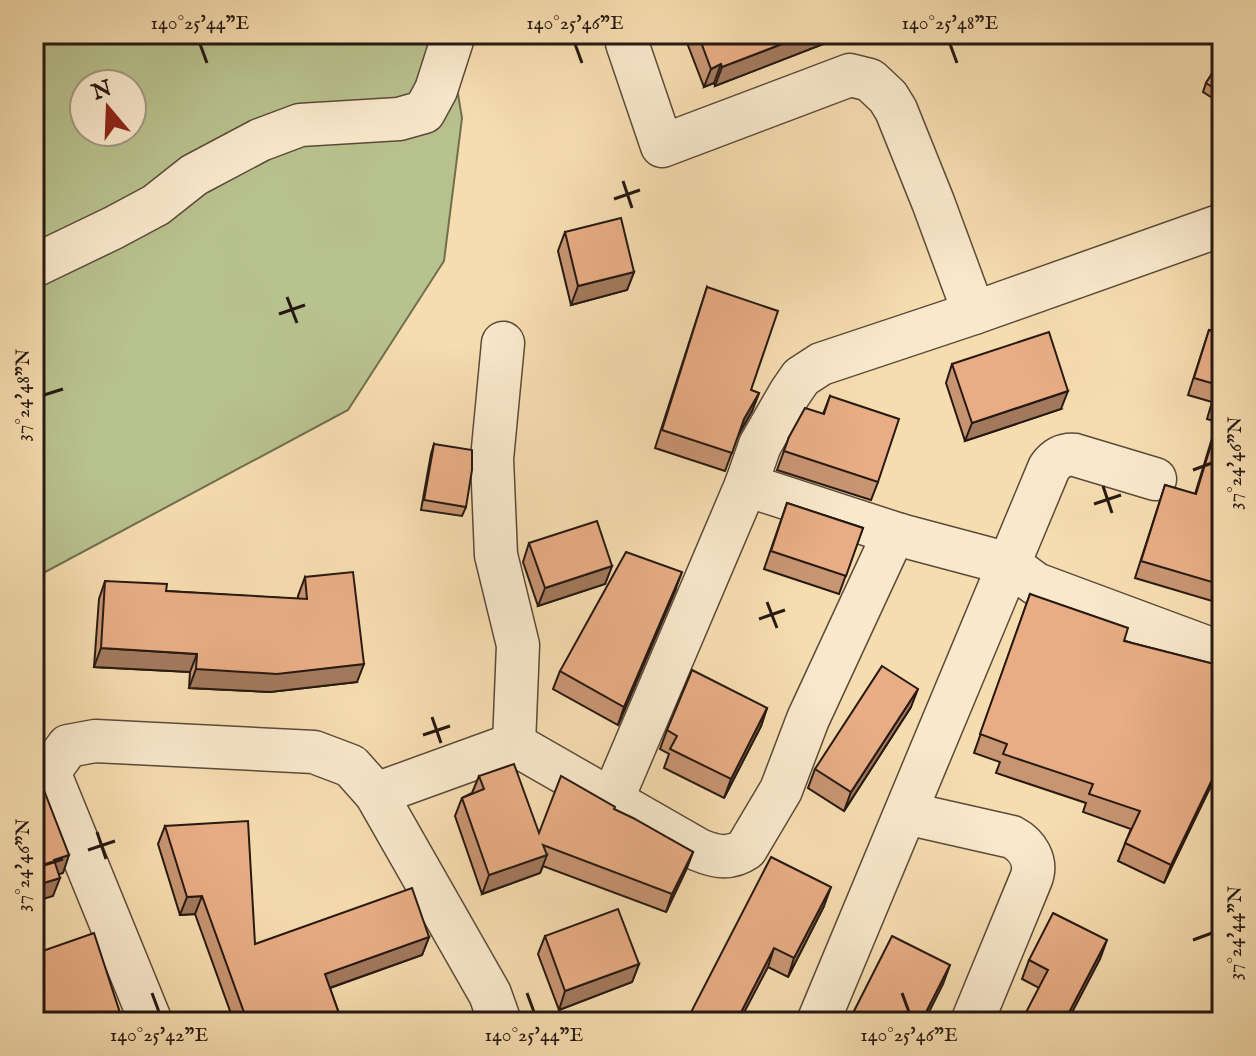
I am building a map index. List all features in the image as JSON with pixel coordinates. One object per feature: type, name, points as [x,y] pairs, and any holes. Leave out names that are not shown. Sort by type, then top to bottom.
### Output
[{"type":"street","points":[[34,266],[156,205],[194,175],[260,140],[300,125],[399,119],[424,112],[436,90],[454,34]]},
{"type":"street","points":[[629,34],[627,43],[662,146],[850,75],[870,80],[888,97],[896,110],[974,313]]},
{"type":"street","points":[[612,800],[746,485],[760,445],[801,377],[821,364],[1222,225]]},
{"type":"street","points":[[503,343],[492,459],[496,555],[518,645],[514,744]]},
{"type":"street","points":[[818,1022],[1049,468],[1068,454],[1155,479]]},
{"type":"street","points":[[746,485],[900,535],[1009,564],[1036,584],[1222,653]]},
{"type":"street","points":[[376,794],[514,744],[699,850],[725,857],[738,855],[746,849],[781,790],[808,719],[890,542],[900,535]]},
{"type":"street","points":[[151,1022],[49,772],[68,746],[95,741],[314,752],[351,766],[376,794],[490,994],[500,1022]]},
{"type":"street","points":[[906,813],[1012,837],[1024,846],[1034,865],[972,1022]]},
{"type":"green space","points":[[34,34],[448,34],[462,118],[444,261],[348,410],[34,578]]},
{"type":"building","points":[[698,34],[808,34],[711,69]]},
{"type":"building","points":[[1222,58],[1222,93],[1206,83]]},
{"type":"building","points":[[621,218],[634,272],[578,286],[565,232]]},
{"type":"building","points":[[707,287],[778,311],[751,390],[759,393],[744,419],[732,453],[662,430]]},
{"type":"building","points":[[1209,330],[1222,334],[1222,405],[1213,402],[1218,385],[1194,378]]},
{"type":"building","points":[[1049,332],[1068,391],[972,423],[952,364]]},
{"type":"building","points":[[830,396],[899,419],[878,482],[784,451],[805,408],[824,414]]},
{"type":"building","points":[[1222,409],[1222,585],[1141,561],[1165,485],[1196,494]]},
{"type":"building","points":[[434,444],[472,450],[466,507],[424,500]]},
{"type":"building","points":[[787,503],[863,528],[846,576],[771,551]]},
{"type":"building","points":[[597,521],[612,566],[545,588],[529,543]]},
{"type":"building","points":[[626,552],[682,572],[624,707],[560,671]]},
{"type":"building","points":[[353,572],[364,664],[277,674],[196,669],[197,654],[101,648],[105,581],[167,584],[166,591],[307,599],[305,577]]},
{"type":"building","points":[[1030,594],[1128,628],[1124,641],[1222,666],[1222,759],[1171,865],[1125,843],[1140,811],[1089,794],[1093,784],[1003,754],[1007,744],[980,734]]},
{"type":"building","points":[[882,666],[918,689],[851,792],[815,769]]},
{"type":"building","points":[[692,670],[767,708],[731,779],[670,749],[677,736],[667,730]]},
{"type":"building","points":[[514,764],[539,833],[561,776],[693,852],[672,894],[543,845],[547,855],[489,875],[462,798],[484,789],[479,776]]},
{"type":"building","points":[[40,780],[69,855],[54,860],[60,878],[34,886],[34,782]]},
{"type":"building","points":[[248,821],[255,944],[412,888],[429,937],[325,974],[342,1022],[235,1022],[246,1018],[202,896],[187,897],[165,826]]},
{"type":"building","points":[[771,857],[831,887],[794,958],[774,948],[736,1022],[686,1022]]},
{"type":"building","points":[[618,909],[639,964],[565,991],[545,936]]},
{"type":"building","points":[[1053,913],[1107,940],[1064,1022],[1021,1022],[1048,970],[1029,960]]},
{"type":"building","points":[[94,933],[123,1022],[34,1022],[34,954]]},
{"type":"building","points":[[892,936],[950,965],[921,1022],[852,1022],[855,1017],[852,1015]]}]
